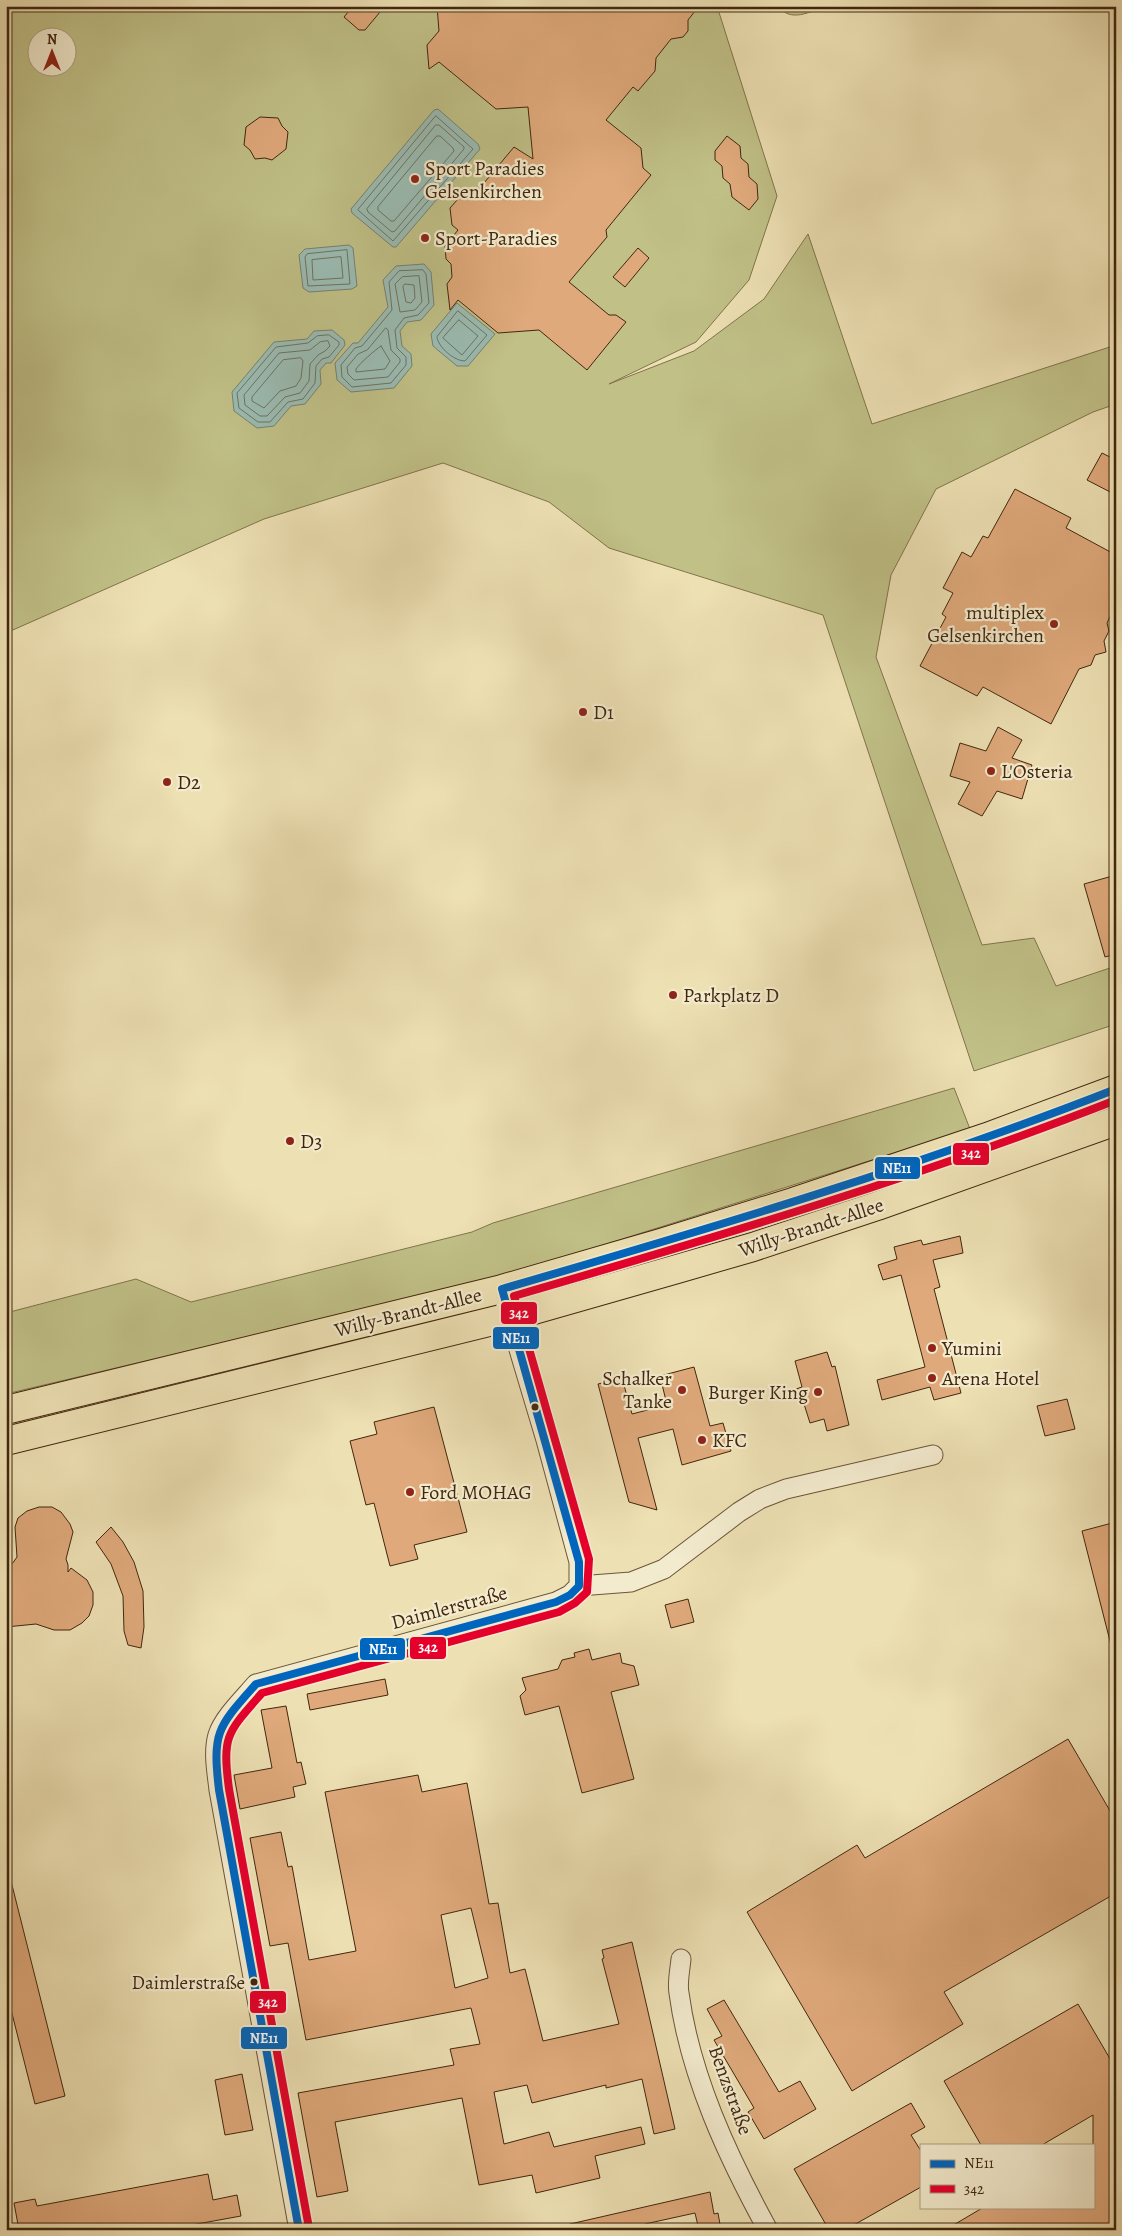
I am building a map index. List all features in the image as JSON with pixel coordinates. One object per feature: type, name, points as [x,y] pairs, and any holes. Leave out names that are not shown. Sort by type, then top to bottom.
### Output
[{"type":"main road","name":"Willy-Brandt-Allee","points":[[6,1410],[502,1289],[793,1202],[987,1137],[1116,1089]]},
{"type":"main road","name":"Willy-Brandt-Allee","points":[[6,1441],[509,1317],[754,1246],[876,1206],[1116,1121]]},
{"type":"street","points":[[502,1289],[579,1562],[579,1586],[631,1582],[664,1569],[739,1512],[760,1499],[786,1489],[933,1455]]},
{"type":"street","name":"Daimlerstraße","points":[[299,2230],[219,1790],[216,1760],[218,1734],[235,1708],[256,1684],[378,1649],[556,1602],[570,1595],[579,1586]]},
{"type":"street","name":"Benzstraße","points":[[681,1959],[678,1992],[693,2058],[709,2106],[736,2167],[768,2230]]},
{"type":"green space","points":[[6,6],[717,6],[777,196],[749,280],[696,342],[609,384],[694,351],[764,299],[808,234],[872,424],[1116,345],[1116,404],[1093,412],[936,489],[891,575],[876,657],[982,945],[1034,938],[1056,986],[1116,966],[1116,1024],[974,1071],[823,615],[609,548],[549,502],[443,463],[264,519],[6,633]]},
{"type":"green space","points":[[778,6],[826,6],[800,15],[794,15],[783,11]]},
{"type":"green space","points":[[954,1088],[970,1129],[509,1275],[6,1394],[6,1313],[136,1279],[191,1302],[472,1232],[493,1223]]},
{"type":"water","name":"Sport Paradies Gelsenkirchen","points":[[438,109],[478,144],[480,149],[396,247],[393,247],[352,213],[351,209],[434,110]]},
{"type":"water","points":[[349,245],[353,248],[357,286],[352,289],[309,292],[303,288],[299,255],[305,249]]},
{"type":"water","points":[[424,264],[431,272],[434,305],[421,320],[407,322],[400,331],[402,346],[411,354],[412,366],[394,388],[351,392],[337,380],[335,363],[353,343],[358,343],[388,307],[383,280],[396,266]]},
{"type":"water","points":[[457,303],[495,334],[468,366],[457,366],[433,346],[431,334]]},
{"type":"water","points":[[332,330],[344,340],[345,345],[331,363],[326,363],[320,370],[321,384],[305,404],[291,406],[274,426],[257,428],[234,411],[232,392],[274,342],[307,339],[314,331]]},
{"type":"building","points":[[353,6],[385,6],[365,30],[359,30],[344,17]]},
{"type":"building","points":[[437,6],[699,6],[688,20],[688,31],[683,37],[671,39],[656,58],[655,71],[638,91],[633,87],[606,120],[641,148],[643,168],[651,175],[606,230],[607,237],[569,282],[609,315],[616,315],[626,322],[587,370],[539,330],[498,333],[458,300],[450,310],[447,284],[452,277],[451,264],[446,259],[445,246],[458,230],[452,225],[450,208],[465,191],[479,189],[514,147],[533,159],[528,107],[496,109],[439,62],[429,69],[427,45],[439,31]]},
{"type":"building","points":[[260,117],[278,118],[288,132],[286,149],[272,160],[265,158],[255,159],[250,150],[244,145],[246,127]]},
{"type":"building","points":[[727,136],[740,146],[741,158],[748,164],[749,177],[757,184],[758,199],[749,210],[732,197],[730,184],[723,178],[722,166],[715,160],[715,151]]},
{"type":"building","points":[[638,248],[649,258],[625,287],[613,277]]},
{"type":"building","points":[[1102,453],[1116,460],[1116,495],[1087,480]]},
{"type":"building","points":[[1015,489],[1071,518],[1066,528],[1116,555],[1116,604],[1107,623],[1109,631],[1104,641],[1106,652],[1095,655],[1091,665],[1079,669],[1051,724],[983,687],[977,696],[920,666],[946,617],[942,614],[953,593],[943,588],[962,552],[971,557],[983,536],[988,538]]},
{"type":"building","name":"L'Osteria","points":[[998,727],[1022,740],[1012,758],[1032,765],[1022,799],[997,791],[982,816],[958,804],[970,782],[950,776],[960,743],[986,751]]},
{"type":"building","points":[[1116,875],[1116,954],[1105,957],[1084,884]]},
{"type":"building","points":[[960,1236],[963,1253],[933,1260],[940,1287],[934,1289],[961,1393],[934,1400],[930,1387],[882,1400],[877,1380],[925,1367],[901,1275],[883,1280],[878,1265],[897,1259],[894,1247],[921,1240],[923,1245]]},
{"type":"building","name":"Burger King","points":[[827,1352],[832,1367],[835,1366],[849,1425],[827,1431],[824,1419],[810,1423],[804,1404],[800,1405],[796,1389],[802,1387],[795,1361]]},
{"type":"building","points":[[694,1367],[710,1426],[723,1423],[731,1451],[682,1465],[673,1429],[638,1438],[657,1510],[629,1502],[598,1384],[622,1378],[632,1414],[667,1405],[660,1376]]},
{"type":"building","points":[[1067,1399],[1075,1429],[1045,1436],[1037,1406]]},
{"type":"building","name":"Ford MOHAG","points":[[434,1407],[467,1532],[414,1545],[418,1559],[390,1566],[374,1503],[366,1505],[350,1441],[377,1434],[374,1422]]},
{"type":"building","points":[[39,1507],[52,1507],[61,1512],[70,1524],[73,1532],[66,1559],[68,1572],[71,1568],[87,1580],[93,1592],[93,1605],[89,1616],[70,1630],[54,1630],[36,1624],[6,1627],[6,1567],[12,1564],[17,1557],[15,1527],[18,1518],[27,1511]]},
{"type":"building","points":[[1116,1522],[1116,1644],[1111,1645],[1082,1531]]},
{"type":"building","points":[[111,1527],[123,1542],[134,1562],[143,1591],[144,1627],[141,1648],[128,1645],[124,1631],[123,1596],[111,1564],[96,1542]]},
{"type":"building","points":[[688,1599],[694,1622],[671,1628],[665,1605]]},
{"type":"building","points":[[589,1649],[592,1660],[620,1653],[622,1663],[634,1666],[639,1685],[611,1692],[634,1779],[582,1793],[559,1706],[525,1715],[520,1696],[526,1690],[522,1678],[558,1669],[562,1660],[575,1657],[574,1653]]},
{"type":"building","points":[[385,1679],[388,1695],[310,1710],[307,1694]]},
{"type":"building","points":[[286,1706],[297,1763],[301,1762],[306,1784],[293,1787],[295,1797],[240,1809],[234,1775],[272,1768],[261,1710]]},
{"type":"building","points":[[1068,1739],[1116,1821],[1116,1893],[944,1992],[963,2024],[852,2091],[747,1912],[857,1845],[865,1858]]},
{"type":"building","points":[[418,1775],[422,1792],[467,1783],[489,1904],[498,1903],[510,1973],[525,1969],[543,2041],[619,2024],[602,1959],[604,1958],[602,1950],[632,1942],[675,2129],[654,2134],[642,2079],[606,2088],[606,2085],[532,2103],[527,2085],[494,2092],[504,2144],[549,2132],[554,2147],[641,2127],[645,2144],[595,2156],[600,2178],[536,2193],[532,2175],[479,2185],[462,2098],[335,2122],[348,2191],[317,2197],[298,2093],[454,2065],[450,2049],[480,2044],[471,2008],[306,2040],[288,1943],[270,1946],[250,1838],[281,1832],[288,1867],[292,1866],[309,1960],[356,1951],[325,1792]],"holes":[[[471,1908],[488,1978],[455,1988],[441,1915]]]},
{"type":"building","points":[[11,1881],[65,2096],[35,2104],[6,1990],[6,1882]]},
{"type":"building","points":[[724,2000],[779,2092],[800,2081],[816,2109],[764,2139],[748,2112],[754,2108],[714,2040],[722,2036],[707,2009]]},
{"type":"building","points":[[1078,2004],[1116,2069],[1116,2230],[945,2230],[982,2208],[1094,2208],[1094,2144],[1093,2115],[1044,2144],[980,2144],[944,2081]]},
{"type":"building","points":[[242,2074],[253,2130],[225,2135],[215,2080]]},
{"type":"building","points":[[911,2103],[925,2127],[911,2135],[920,2149],[920,2188],[845,2230],[829,2230],[794,2169]]},
{"type":"building","points":[[208,2174],[213,2200],[237,2195],[241,2216],[164,2230],[19,2230],[14,2203],[35,2199],[37,2206]]},
{"type":"building","points":[[710,2192],[714,2214],[718,2213],[721,2230],[699,2230],[695,2213],[645,2224],[647,2230],[570,2230],[570,2224]]},
{"type":"transit line","name":"NE11","points":[[299,2230],[219,1790],[216,1755],[218,1742],[221,1731],[233,1710],[256,1684],[556,1602],[570,1595],[579,1586],[579,1562],[502,1289],[657,1244],[888,1171],[1040,1118],[1116,1089]]},
{"type":"transit line","name":"342","points":[[309,2228],[229,1789],[226,1757],[227,1745],[234,1727],[262,1693],[559,1612],[575,1603],[587,1592],[589,1559],[514,1296],[818,1205],[968,1155],[1116,1100]]},
{"type":"place","name":"Sport Paradies Gelsenkirchen","points":[[415,179]]},
{"type":"place","name":"Sport-Paradies","points":[[425,238]]},
{"type":"place","name":"multiplex Gelsenkirchen","points":[[1054,624]]},
{"type":"place","name":"D1","points":[[583,712]]},
{"type":"place","name":"L'Osteria","points":[[991,771]]},
{"type":"place","name":"D2","points":[[167,782]]},
{"type":"place","name":"Parkplatz D","points":[[673,995]]},
{"type":"place","name":"D3","points":[[290,1141]]},
{"type":"place","name":"Yumini","points":[[932,1348]]},
{"type":"place","name":"Arena Hotel","points":[[932,1378]]},
{"type":"place","name":"Schalker Tanke","points":[[682,1390]]},
{"type":"place","name":"Burger King","points":[[818,1392]]},
{"type":"place","name":"KFC","points":[[702,1440]]},
{"type":"place","name":"Ford MOHAG","points":[[410,1492]]},
{"type":"place","name":"Daimlerstraße","points":[[254,1982]]}]
